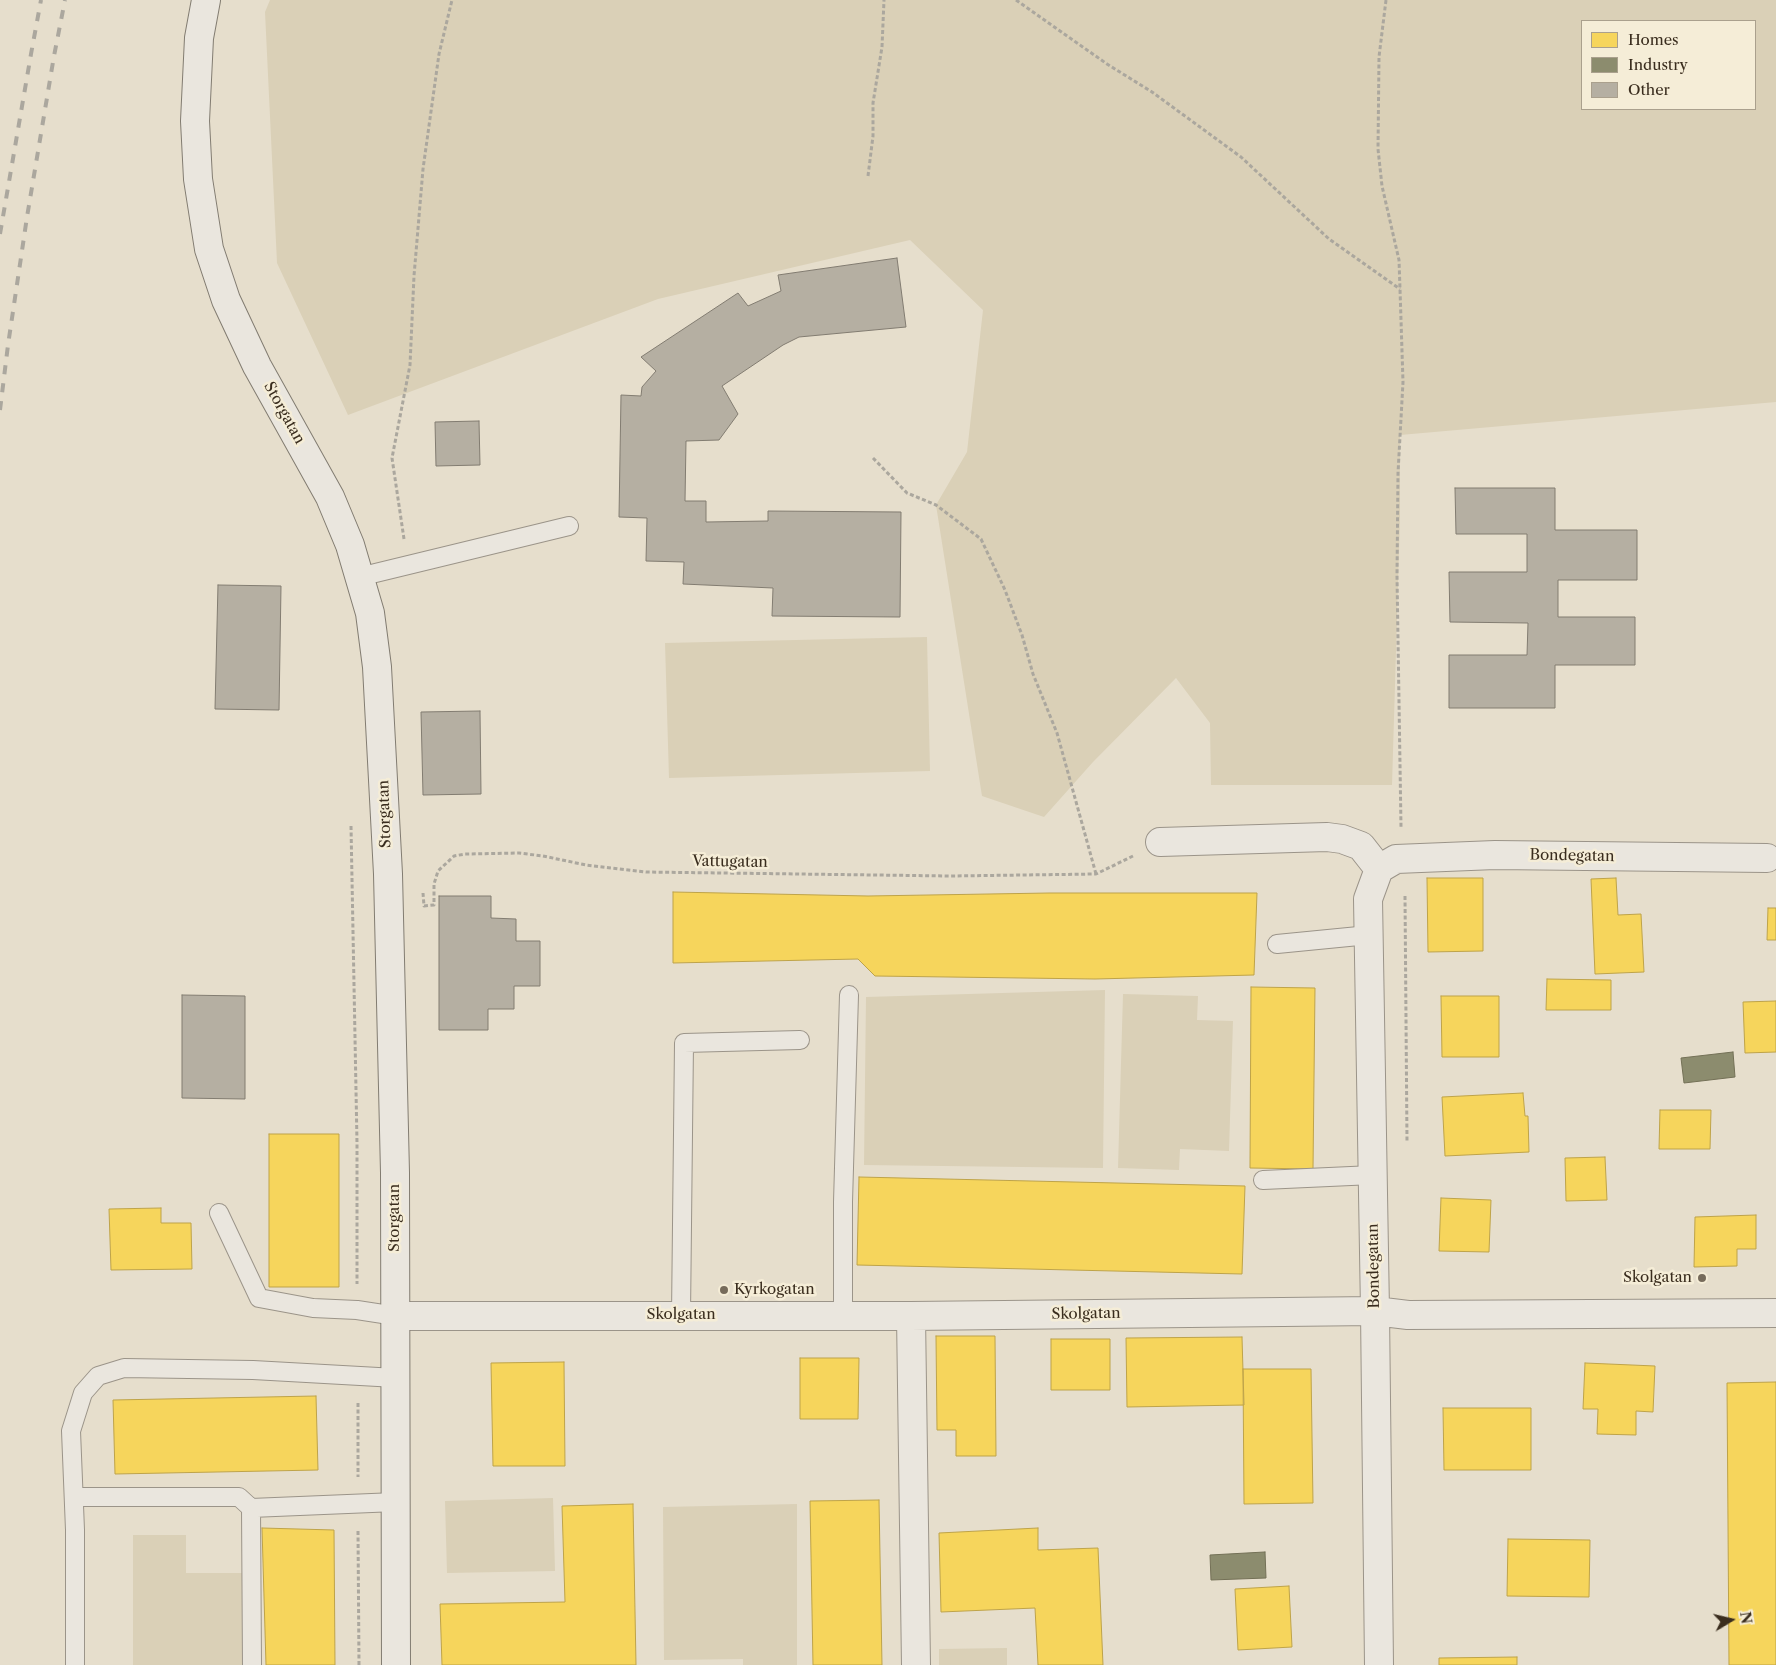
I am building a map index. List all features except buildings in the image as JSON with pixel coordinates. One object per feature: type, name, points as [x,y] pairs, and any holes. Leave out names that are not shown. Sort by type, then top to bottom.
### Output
[{"type":"street","name":"Storgatan","points":[[206,0],[199,38],[195,121],[198,179],[209,249],[226,300],[257,366],[330,497],[350,545],[370,613],[377,667],[388,874],[395,1173],[396,1665]]},
{"type":"street","points":[[1160,842],[1327,837],[1342,839],[1361,846],[1379,869]]},
{"type":"street","name":"Bondegatan","points":[[1379,1665],[1368,899],[1379,869],[1396,859],[1495,855],[1767,858]]},
{"type":"street","name":"Skolgatan","points":[[396,1316],[911,1316],[1375,1311],[1408,1315],[1776,1313]]},
{"type":"street","points":[[911,1316],[916,1665]]},
{"type":"lane","points":[[359,578],[569,526]]},
{"type":"lane","points":[[1277,944],[1369,935]]},
{"type":"lane","points":[[842,1316],[849,995]]},
{"type":"lane","points":[[681,1315],[684,1043],[800,1040]]},
{"type":"lane","points":[[1263,1180],[1373,1175]]},
{"type":"lane","points":[[219,1213],[260,1298],[312,1308],[357,1310],[396,1316]]},
{"type":"lane","points":[[75,1665],[74,1497],[71,1431],[83,1393],[98,1376],[124,1368],[253,1370],[396,1378]]},
{"type":"lane","points":[[74,1497],[239,1497],[251,1508],[396,1502]]},
{"type":"lane","points":[[251,1508],[252,1665]]},
{"type":"path","points":[[408,566],[392,458],[410,365],[414,276],[423,169],[439,54],[452,0]]},
{"type":"path","points":[[868,176],[873,136],[873,103],[882,47],[884,0]]},
{"type":"path","points":[[1016,0],[1107,64],[1152,92],[1241,157],[1328,239],[1400,289]]},
{"type":"path","points":[[873,458],[907,493],[936,505],[981,539],[1005,590],[1022,635],[1033,674],[1057,733],[1096,874]]},
{"type":"path","points":[[350,818],[357,1143],[357,1310]]},
{"type":"path","name":"Vattugatan","points":[[388,874],[405,873],[412,875],[420,885],[424,906],[434,905],[434,884],[438,871],[454,856],[464,854],[519,853],[586,865],[646,872],[951,876],[1096,874],[1160,842]]},
{"type":"path","points":[[358,1376],[359,1665]]},
{"type":"shaded area","points":[[270,0],[1776,0],[1776,402],[1400,435],[1400,517],[1392,785],[1211,785],[1210,723],[1176,678],[1093,762],[1044,817],[982,796],[936,505],[967,452],[983,310],[910,240],[658,299],[348,415],[277,263],[265,12]]},
{"type":"shaded area","points":[[927,637],[930,771],[669,778],[665,643]]},
{"type":"shaded area","points":[[1105,990],[1103,1168],[864,1165],[866,997]]},
{"type":"shaded area","points":[[1123,994],[1198,996],[1197,1020],[1233,1021],[1229,1151],[1180,1149],[1179,1170],[1118,1168]]},
{"type":"shaded area","points":[[553,1498],[555,1571],[447,1573],[445,1501]]},
{"type":"shaded area","points":[[797,1504],[797,1665],[743,1665],[743,1659],[664,1660],[663,1507]]},
{"type":"shaded area","points":[[133,1535],[186,1535],[186,1573],[244,1573],[244,1665],[133,1665]]},
{"type":"shaded area","points":[[1007,1648],[1007,1665],[939,1665],[939,1649]]},
{"type":"railway","points":[[0,234],[41,0]]},
{"type":"railway","points":[[0,410],[27,217],[65,0]]},
{"type":"place","name":"Skolgatan","points":[[1702,1278]]},
{"type":"place","name":"Kyrkogatan","points":[[724,1290]]}]
